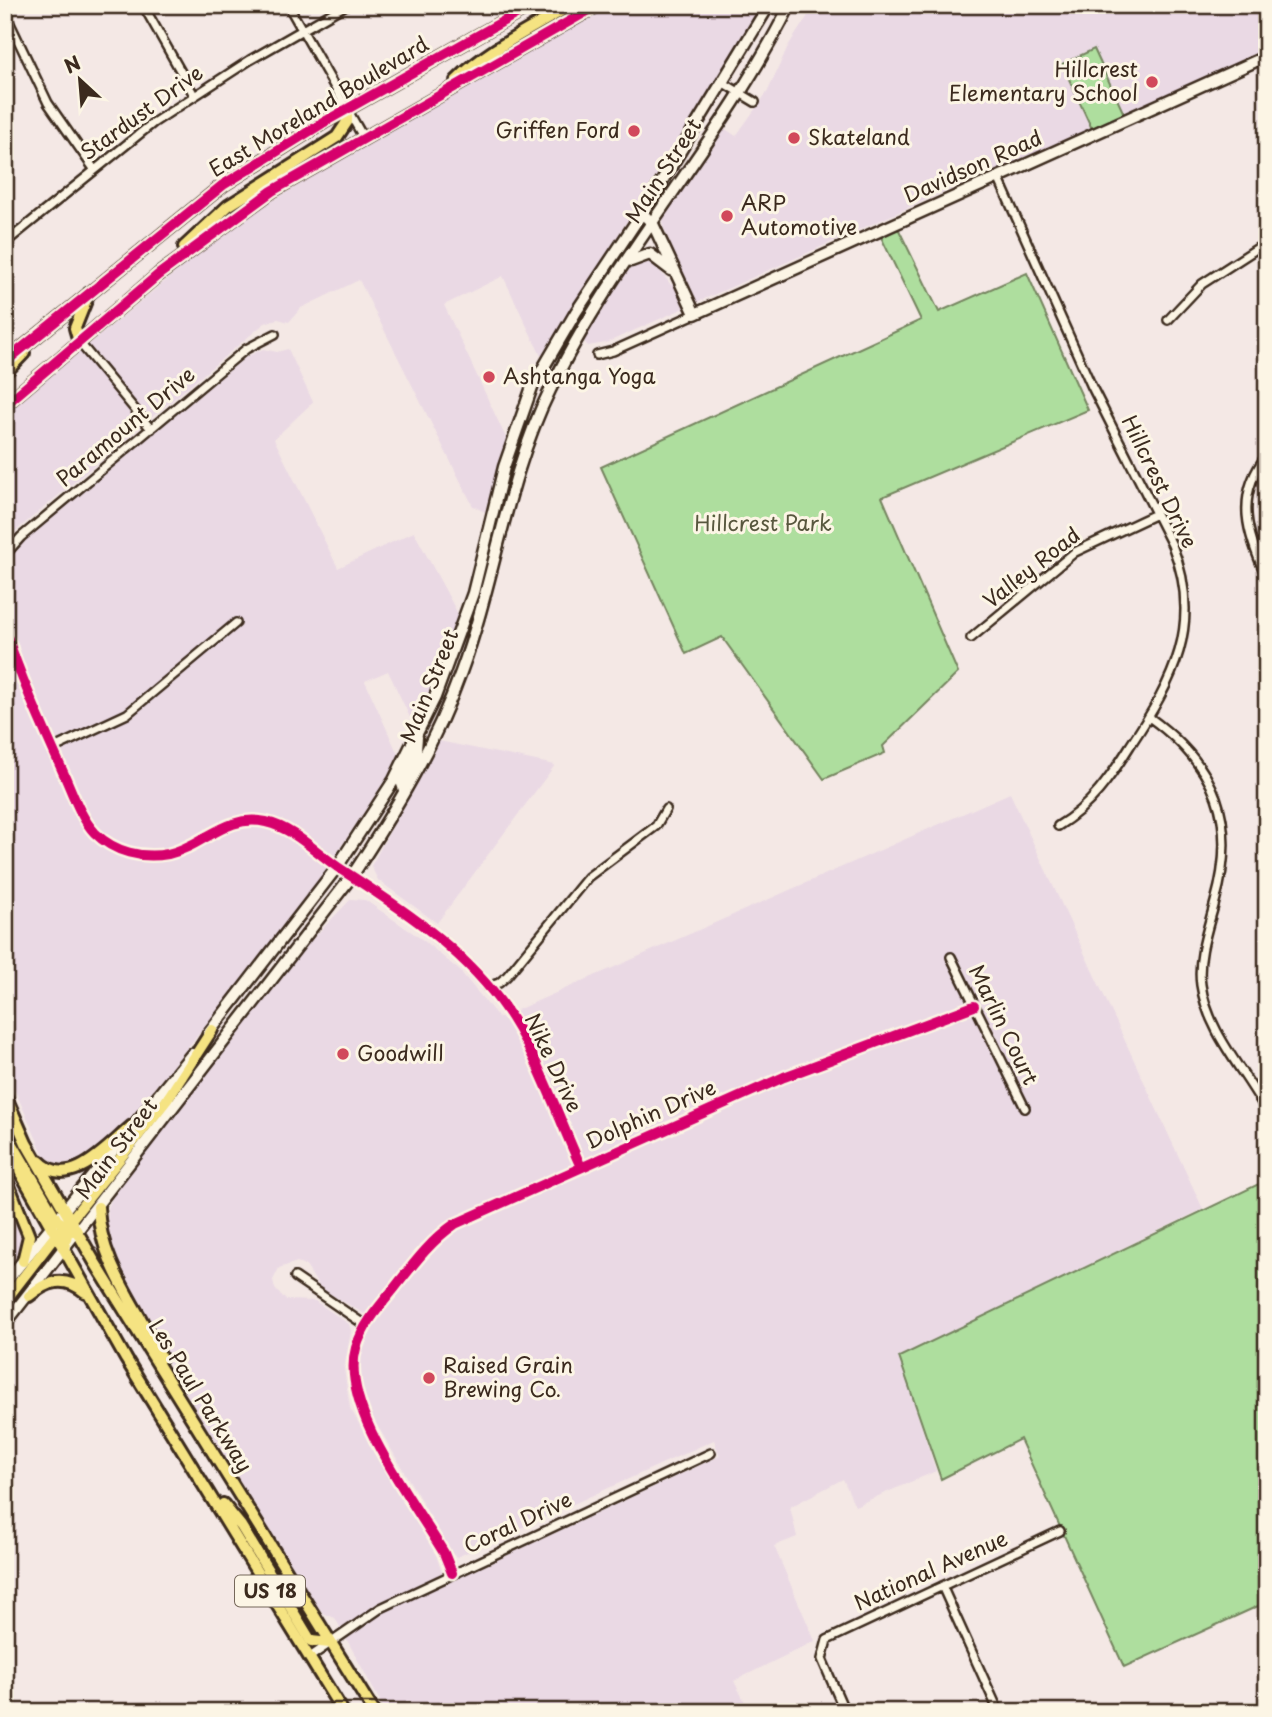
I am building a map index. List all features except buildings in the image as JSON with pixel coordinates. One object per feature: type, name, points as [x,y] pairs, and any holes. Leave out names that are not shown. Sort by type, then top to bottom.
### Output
[{"type":"main road","name":"East Moreland Boulevard","points":[[5,362],[223,185],[347,109],[532,5]]},
{"type":"main road","points":[[447,90],[471,66],[571,5]]},
{"type":"main road","points":[[5,405],[158,275],[272,191],[598,5]]},
{"type":"main road","name":"Main Street","points":[[5,1283],[23,1261],[63,1225],[132,1126],[212,1030],[337,867],[394,780],[435,697],[473,593],[498,487],[533,387],[576,312],[642,213],[769,5]]},
{"type":"main road","points":[[775,31],[784,5]]},
{"type":"main road","name":"Main Street","points":[[63,1225],[98,1207],[352,876],[404,790],[442,719],[462,670],[522,462],[548,393],[582,327],[626,265],[738,93],[790,5]]},
{"type":"main road","name":"Davidson Road","points":[[695,314],[1267,56]]},
{"type":"main road","points":[[158,275],[228,206],[337,137],[347,122],[347,109]]},
{"type":"main road","points":[[642,213],[653,224],[695,314]]},
{"type":"main road","points":[[626,265],[634,258],[650,254],[661,259],[678,278]]},
{"type":"main road","points":[[79,342],[75,328],[90,291]]},
{"type":"main road","points":[[5,373],[36,336]]},
{"type":"main road","points":[[533,387],[548,393]]},
{"type":"main road","points":[[507,458],[522,462]]},
{"type":"main road","points":[[498,487],[514,491]]},
{"type":"main road","points":[[404,790],[401,781],[416,750],[417,733]]},
{"type":"main road","points":[[5,1301],[63,1225],[166,1101],[212,1030]]},
{"type":"main road","name":"Les Paul Parkway","points":[[5,1096],[63,1225],[64,1249],[90,1298],[343,1712]]},
{"type":"main road","points":[[32,1153],[50,1171],[66,1174],[89,1161],[132,1126]]},
{"type":"main road","points":[[5,1131],[63,1225]]},
{"type":"main road","name":"Les Paul Parkway","points":[[5,1145],[63,1225],[176,1393],[374,1712]]},
{"type":"main road","points":[[5,1175],[29,1236],[23,1261]]},
{"type":"main road","points":[[98,1207],[102,1238],[113,1268],[154,1342],[176,1393]]},
{"type":"main road","name":"Main Street","points":[[5,1324],[64,1249],[63,1225]]},
{"type":"main road","points":[[29,1296],[47,1283],[61,1280],[74,1284],[90,1298]]},
{"type":"main road","points":[[196,1470],[241,1526],[311,1641],[330,1643]]},
{"type":"street","points":[[143,5],[194,95]]},
{"type":"street","points":[[288,5],[363,137]]},
{"type":"street","name":"Stardust Drive","points":[[5,243],[94,169],[194,95],[346,5]]},
{"type":"street","points":[[5,13],[48,103],[94,169]]},
{"type":"street","points":[[722,82],[755,102]]},
{"type":"street","name":"Hillcrest Drive","points":[[998,177],[1092,387],[1179,564],[1186,607],[1174,672],[1149,717],[1097,795],[1076,816],[1058,826]]},
{"type":"street","points":[[1168,320],[1202,284],[1267,242]]},
{"type":"street","name":"Davidson Road","points":[[597,355],[613,351],[695,314]]},
{"type":"street","name":"Paramount Drive","points":[[5,555],[22,537],[246,349],[275,334]]},
{"type":"street","points":[[79,342],[151,429]]},
{"type":"street","points":[[1267,455],[1250,484],[1245,513],[1252,547],[1267,578]]},
{"type":"street","name":"Valley Road","points":[[971,638],[1075,552],[1156,514]]},
{"type":"street","points":[[52,749],[127,714],[236,623]]},
{"type":"street","points":[[5,630],[8,648],[52,749],[91,828],[120,850],[145,856],[165,855],[187,847],[228,824],[255,820],[274,824],[301,838],[352,876]]},
{"type":"street","points":[[1149,717],[1199,764],[1222,813],[1225,867],[1202,957],[1201,984],[1217,1030],[1266,1107]]},
{"type":"street","points":[[486,987],[499,983],[508,976],[588,877],[656,826],[666,809]]},
{"type":"street","name":"Nike Drive","points":[[352,876],[440,941],[498,998],[519,1032],[580,1167]]},
{"type":"street","name":"Marlin Court","points":[[951,957],[1025,1108]]},
{"type":"street","name":"Dolphin Drive","points":[[452,1573],[444,1553],[360,1410],[353,1367],[356,1346],[365,1325],[443,1232],[580,1167],[784,1077],[975,1006]]},
{"type":"street","points":[[295,1277],[365,1325]]},
{"type":"street","name":"Coral Drive","points":[[310,1657],[381,1608],[711,1453]]},
{"type":"street","name":"National Avenue","points":[[845,1712],[822,1659],[823,1649],[833,1634],[1060,1531]]},
{"type":"street","points":[[942,1586],[999,1712]]},
{"type":"shaded area","points":[[613,5],[765,5],[541,356],[503,276],[444,305],[506,438],[485,512],[473,506],[359,280],[301,308],[289,322],[278,319],[265,323],[5,540],[5,414],[192,259],[262,207],[386,133]]},
{"type":"shaded area","points":[[815,5],[1267,5],[1267,48],[1124,114],[1094,49],[1062,64],[1092,129],[998,171],[986,173],[606,343],[588,346],[581,338],[633,261],[652,261],[671,285],[685,278],[663,226],[664,214],[721,126],[736,136],[768,91],[788,46]]},
{"type":"shaded area","points":[[263,349],[277,352],[288,349],[313,402],[274,439],[338,568],[414,532],[458,614],[415,728],[388,671],[365,681],[400,759],[292,920],[120,1130],[76,1167],[63,1170],[46,1160],[5,1068],[5,654],[19,647],[5,610],[5,566],[23,542],[246,357]]},
{"type":"shaded area","points":[[439,741],[555,765],[437,923],[378,880],[371,866]]},
{"type":"shaded area","points":[[1010,793],[1203,1209],[899,1357],[936,1471],[855,1506],[843,1479],[790,1507],[797,1537],[774,1546],[815,1641],[734,1681],[750,1712],[386,1712],[335,1618],[323,1613],[315,1603],[188,1397],[126,1287],[106,1232],[108,1208],[114,1193],[304,948],[351,899],[365,900],[423,940],[460,971],[499,1018]],"holes":[[[297,1262],[306,1266],[320,1288],[375,1320],[361,1357],[359,1375],[366,1406],[452,1554],[457,1557],[714,1440],[720,1456],[446,1584],[436,1555],[350,1408],[344,1369],[351,1331],[349,1324],[315,1301],[286,1300],[275,1289],[273,1280],[279,1268]]]},
{"type":"shaded area","points":[[5,1184],[25,1235],[19,1254],[5,1269]]},
{"type":"green space","points":[[1094,49],[1124,114],[1092,129],[1062,64]]},
{"type":"green space","name":"Hillcrest Park","points":[[898,228],[939,312],[1027,273],[1088,410],[882,497],[958,673],[883,746],[885,753],[824,779],[722,637],[686,654],[601,467],[921,320],[881,237]]},
{"type":"green space","points":[[1267,1180],[1267,1602],[1124,1667],[1020,1439],[941,1479],[899,1357]]},
{"type":"cycle path","points":[[5,362],[223,185],[326,121],[532,5]]},
{"type":"cycle path","points":[[5,405],[158,275],[272,191],[598,5]]},
{"type":"cycle path","points":[[5,630],[73,796],[95,833],[120,849],[148,856],[181,850],[227,826],[252,820],[277,825],[297,836],[427,928],[484,981],[513,1020],[524,1040],[581,1167]]},
{"type":"cycle path","points":[[452,1573],[444,1553],[382,1454],[358,1398],[354,1372],[356,1348],[367,1324],[429,1246],[455,1224],[784,1077],[974,1006]]},
{"type":"place","name":"Hillcrest Elementary School","points":[[1152,82]]},
{"type":"place","name":"Griffen Ford","points":[[634,131]]},
{"type":"place","name":"Skateland","points":[[794,138]]},
{"type":"place","name":"ARP Automotive","points":[[727,216]]},
{"type":"place","name":"Ashtanga Yoga","points":[[489,377]]},
{"type":"place","name":"Goodwill","points":[[343,1054]]},
{"type":"place","name":"Raised Grain Brewing Co.","points":[[429,1378]]}]
